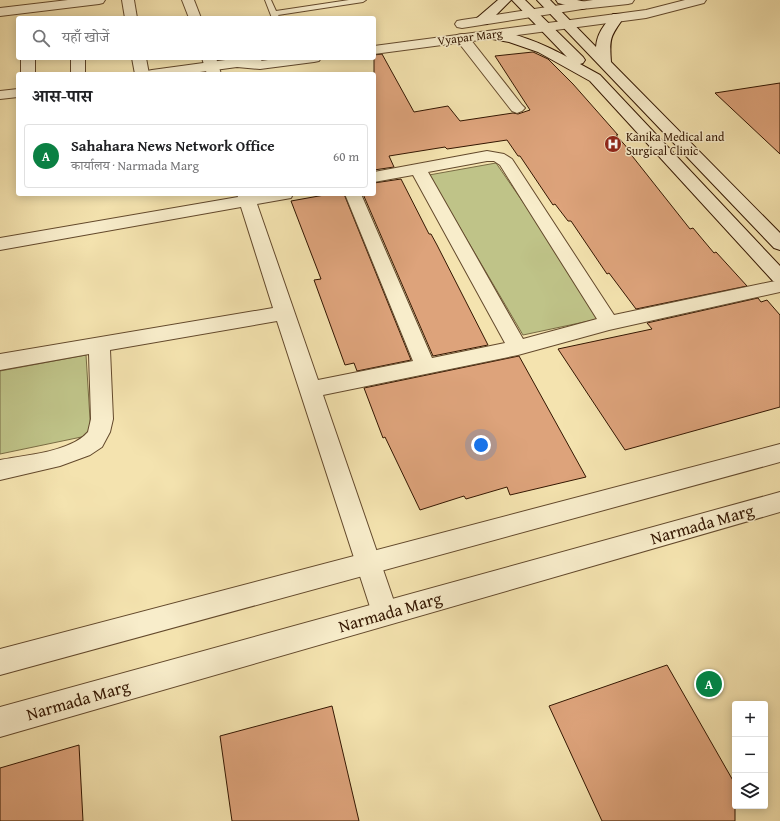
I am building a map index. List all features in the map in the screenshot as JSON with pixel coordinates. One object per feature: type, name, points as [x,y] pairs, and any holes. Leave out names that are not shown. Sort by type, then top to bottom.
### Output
[{"type":"street","points":[[0,12],[28,14],[77,3],[99,0]]},
{"type":"street","points":[[128,0],[131,16]]},
{"type":"street","points":[[188,0],[194,16]]},
{"type":"street","points":[[482,20],[505,0]]},
{"type":"street","points":[[518,0],[595,78],[780,277]]},
{"type":"street","points":[[543,0],[780,244]]},
{"type":"street","points":[[562,0],[582,5]]},
{"type":"street","name":"Vyapar Marg","points":[[446,26],[582,5],[628,0]]},
{"type":"street","points":[[664,0],[696,1]]},
{"type":"street","name":"Vyapar Marg","points":[[376,50],[659,12],[696,1]]},
{"type":"street","points":[[77,3],[77,16]]},
{"type":"street","points":[[604,63],[604,35],[607,29],[618,18]]},
{"type":"street","points":[[376,38],[403,33]]},
{"type":"street","points":[[492,35],[512,39],[543,50],[595,78]]},
{"type":"street","points":[[462,38],[517,108]]},
{"type":"street","points":[[28,60],[28,72]]},
{"type":"street","points":[[78,60],[78,72]]},
{"type":"street","points":[[139,60],[142,72]]},
{"type":"street","points":[[167,72],[238,63],[249,60]]},
{"type":"street","points":[[238,63],[260,65],[299,60]]},
{"type":"street","points":[[0,95],[16,93]]},
{"type":"street","points":[[376,176],[487,156],[498,157],[506,162],[609,323]]},
{"type":"street","points":[[418,168],[518,348]]},
{"type":"street","points":[[0,244],[246,198],[265,196]]},
{"type":"street","points":[[354,196],[426,367]]},
{"type":"street","points":[[246,198],[370,563],[385,613]]},
{"type":"street","points":[[310,390],[518,348],[609,323],[780,286]]},
{"type":"street","points":[[0,362],[284,313]]},
{"type":"street","points":[[0,470],[68,454],[91,443],[101,430],[102,419],[99,345]]},
{"type":"street","points":[[0,662],[780,454]]},
{"type":"street","name":"Narmada Marg","points":[[0,722],[780,502]]},
{"type":"lane","points":[[268,0],[276,16],[363,0]]},
{"type":"green space","points":[[496,163],[603,318],[523,335],[429,175]]},
{"type":"green space","points":[[86,355],[91,435],[0,454],[0,371]]},
{"type":"building","points":[[533,52],[548,59],[573,84],[618,135],[616,135],[631,152],[629,152],[690,229],[693,228],[714,253],[716,252],[747,286],[636,309],[609,273],[607,274],[571,221],[568,221],[555,204],[553,205],[520,156],[518,156],[507,140],[447,149],[445,147],[389,156],[394,167],[376,170],[376,72],[374,72],[374,60],[376,60],[376,55],[382,54],[414,112],[448,106],[460,121],[513,113],[518,114],[530,110],[495,56]]},
{"type":"building","points":[[780,83],[780,154],[715,93]]},
{"type":"building","points":[[401,179],[429,234],[431,234],[437,245],[488,345],[433,356],[364,196],[376,196],[376,183]]},
{"type":"building","points":[[319,196],[345,196],[411,360],[357,371],[354,363],[345,365],[314,280],[321,279],[291,201]]},
{"type":"building","points":[[758,298],[761,302],[767,300],[780,315],[780,407],[625,450],[558,349],[652,329],[647,323]]},
{"type":"building","points":[[519,356],[586,477],[510,495],[507,487],[466,499],[464,496],[420,510],[385,437],[383,438],[364,388]]},
{"type":"building","points":[[667,665],[732,779],[732,809],[735,809],[735,821],[602,821],[549,706]]},
{"type":"building","points":[[332,706],[359,821],[232,821],[220,736]]},
{"type":"building","points":[[79,745],[83,821],[0,821],[0,768]]},
{"type":"place","name":"Kanika Medical and Surgical Clinic","points":[[613,144]]},
{"type":"place","name":"Sahahara News Network Office","points":[[709,684]]}]
